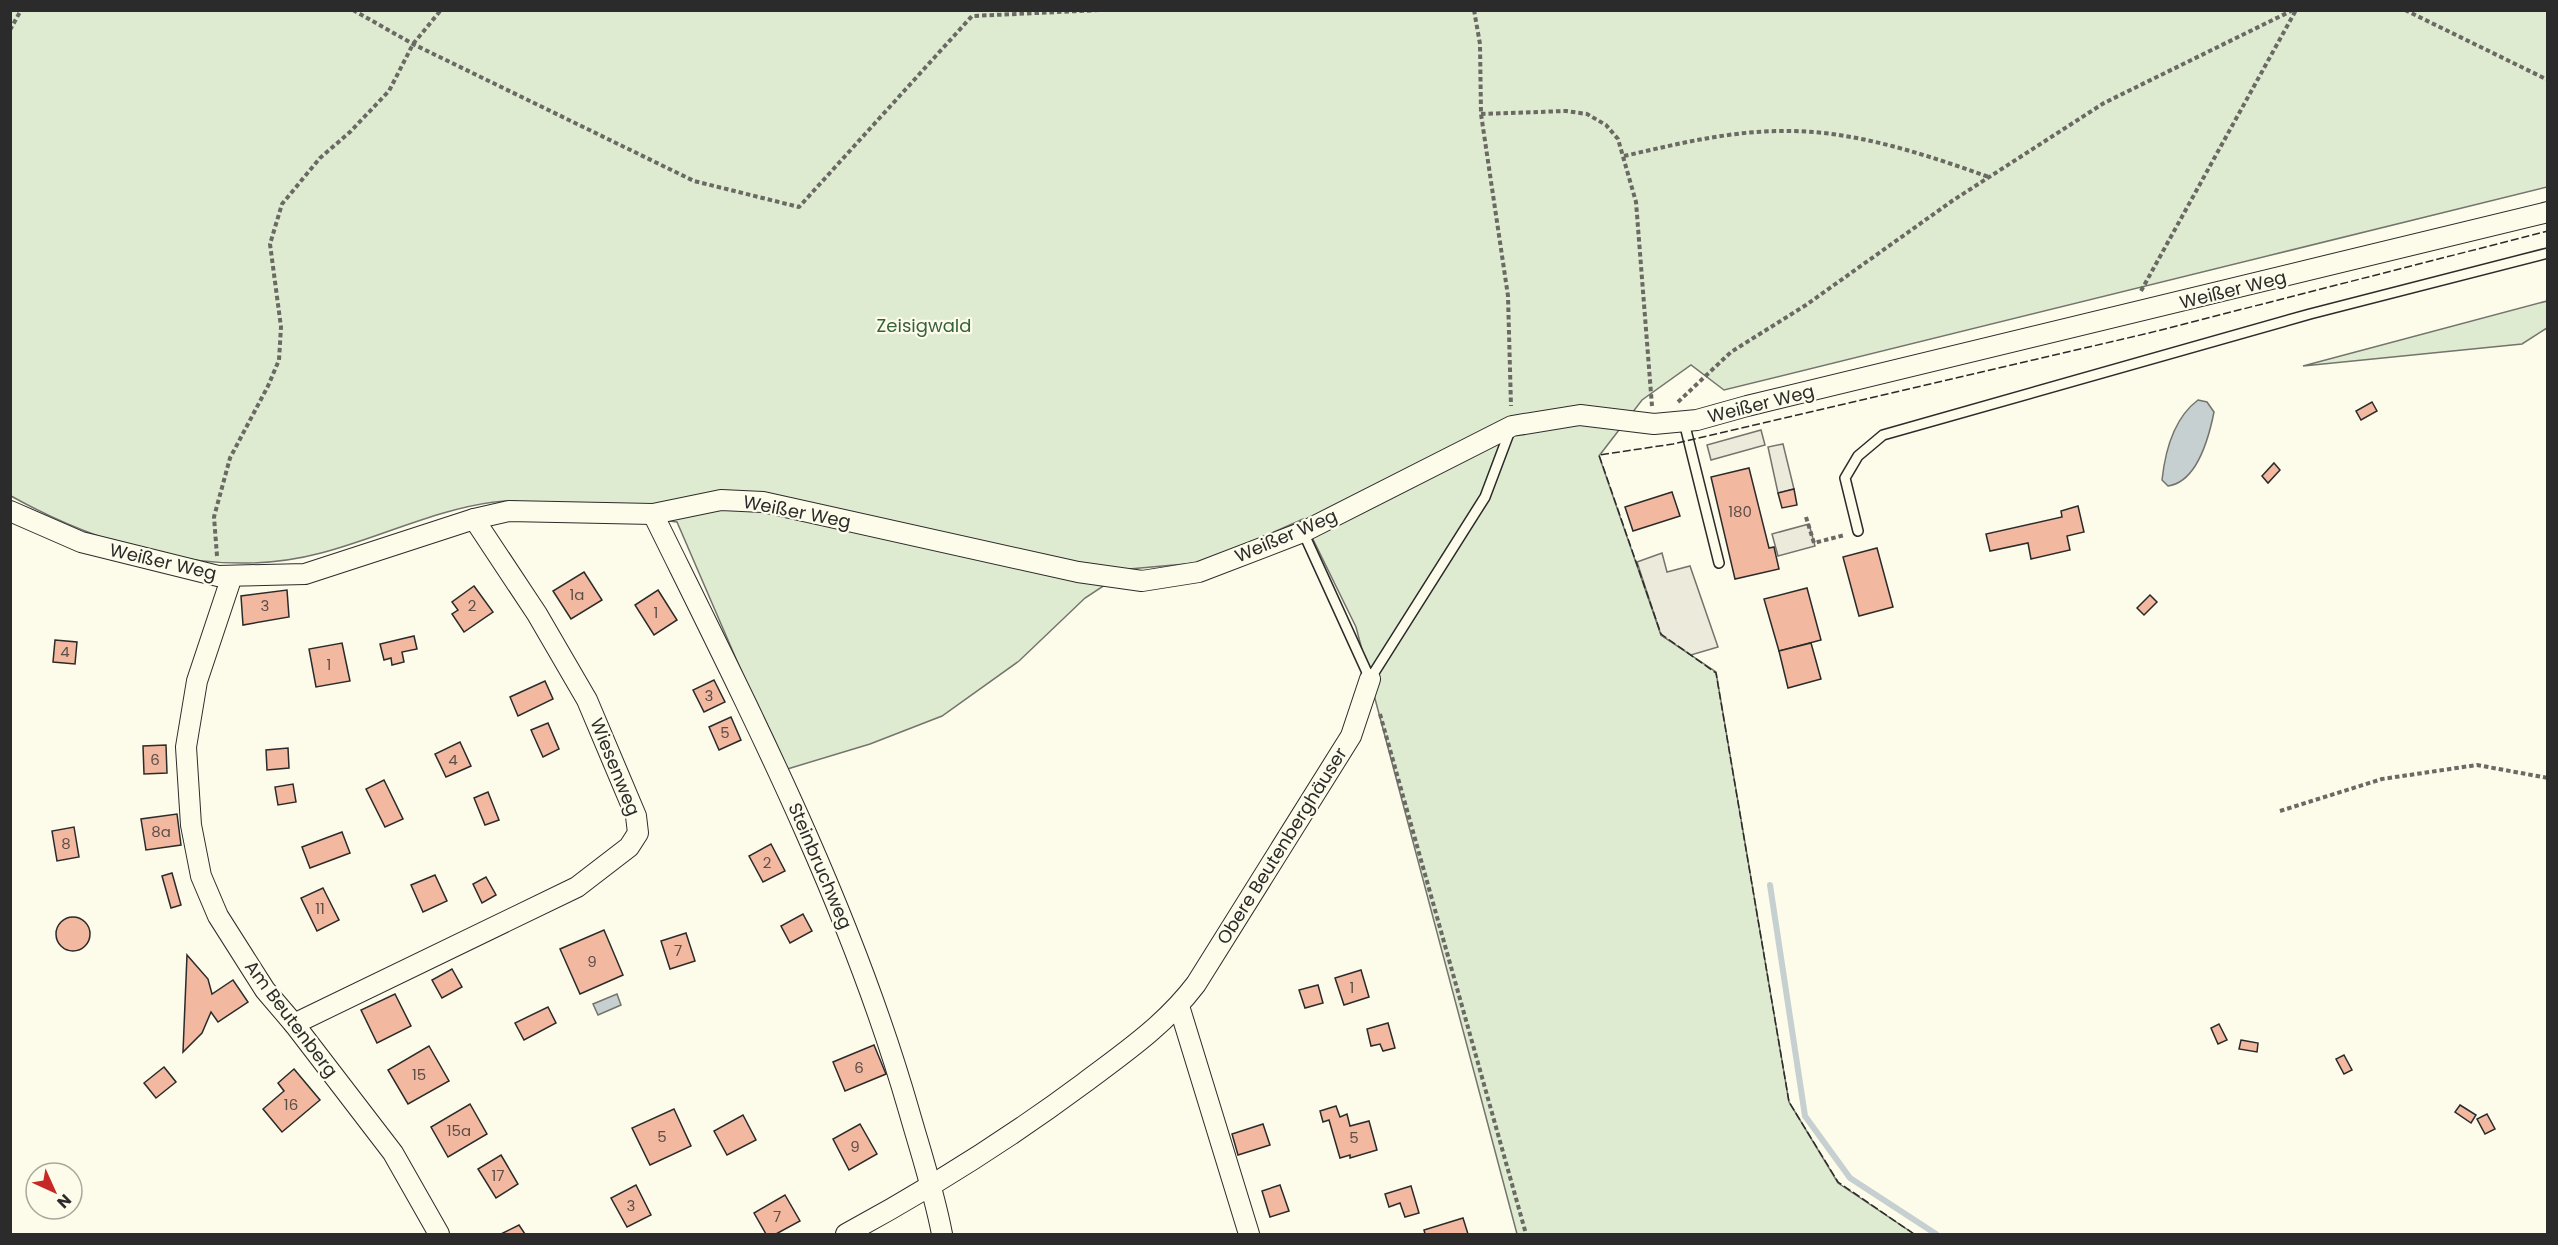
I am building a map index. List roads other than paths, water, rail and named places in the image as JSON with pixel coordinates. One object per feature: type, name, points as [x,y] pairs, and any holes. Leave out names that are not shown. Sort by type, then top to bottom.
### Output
[{"type":"street","name":"Weißer Weg","points":[[10,512],[81,542],[225,576],[305,574],[474,519],[509,511],[653,514],[721,500],[763,502],[1066,570],[1142,581],[1198,572],[1303,532],[1512,426],[1580,416],[1654,424],[1684,422],[2128,316],[2547,212]]},
{"type":"street","name":"Steinbruchweg","points":[[653,514],[785,782],[856,950],[886,1030],[933,1187],[942,1234]]},
{"type":"street","name":"Wiesenweg","points":[[294,1024],[578,887],[629,847],[638,833],[636,816],[588,700],[537,614],[474,519]]},
{"type":"street","name":"Am Beutenberg","points":[[225,576],[197,681],[186,747],[191,825],[201,876],[218,916],[264,990],[294,1024],[393,1153],[439,1234]]},
{"type":"street","name":"Obere Beutenberghäuser","points":[[846,1234],[933,1187],[1009,1138],[1144,1039],[1179,1006],[1196,984],[1351,736],[1370,679]]},
{"type":"street","points":[[1179,1006],[1249,1234]]},
{"type":"lane","points":[[1858,531],[1845,478],[1858,456],[1883,435],[2310,314],[2547,254]]},
{"type":"lane","points":[[1684,422],[1719,563]]},
{"type":"lane","points":[[1370,679],[1485,497],[1512,426]]},
{"type":"lane","points":[[1303,532],[1370,679]]},
{"type":"waterway","points":[[1770,885],[1805,1116],[1850,1178],[1936,1234]]},
{"type":"park label","name":"Zeisigwald","points":[[924,326]]}]
